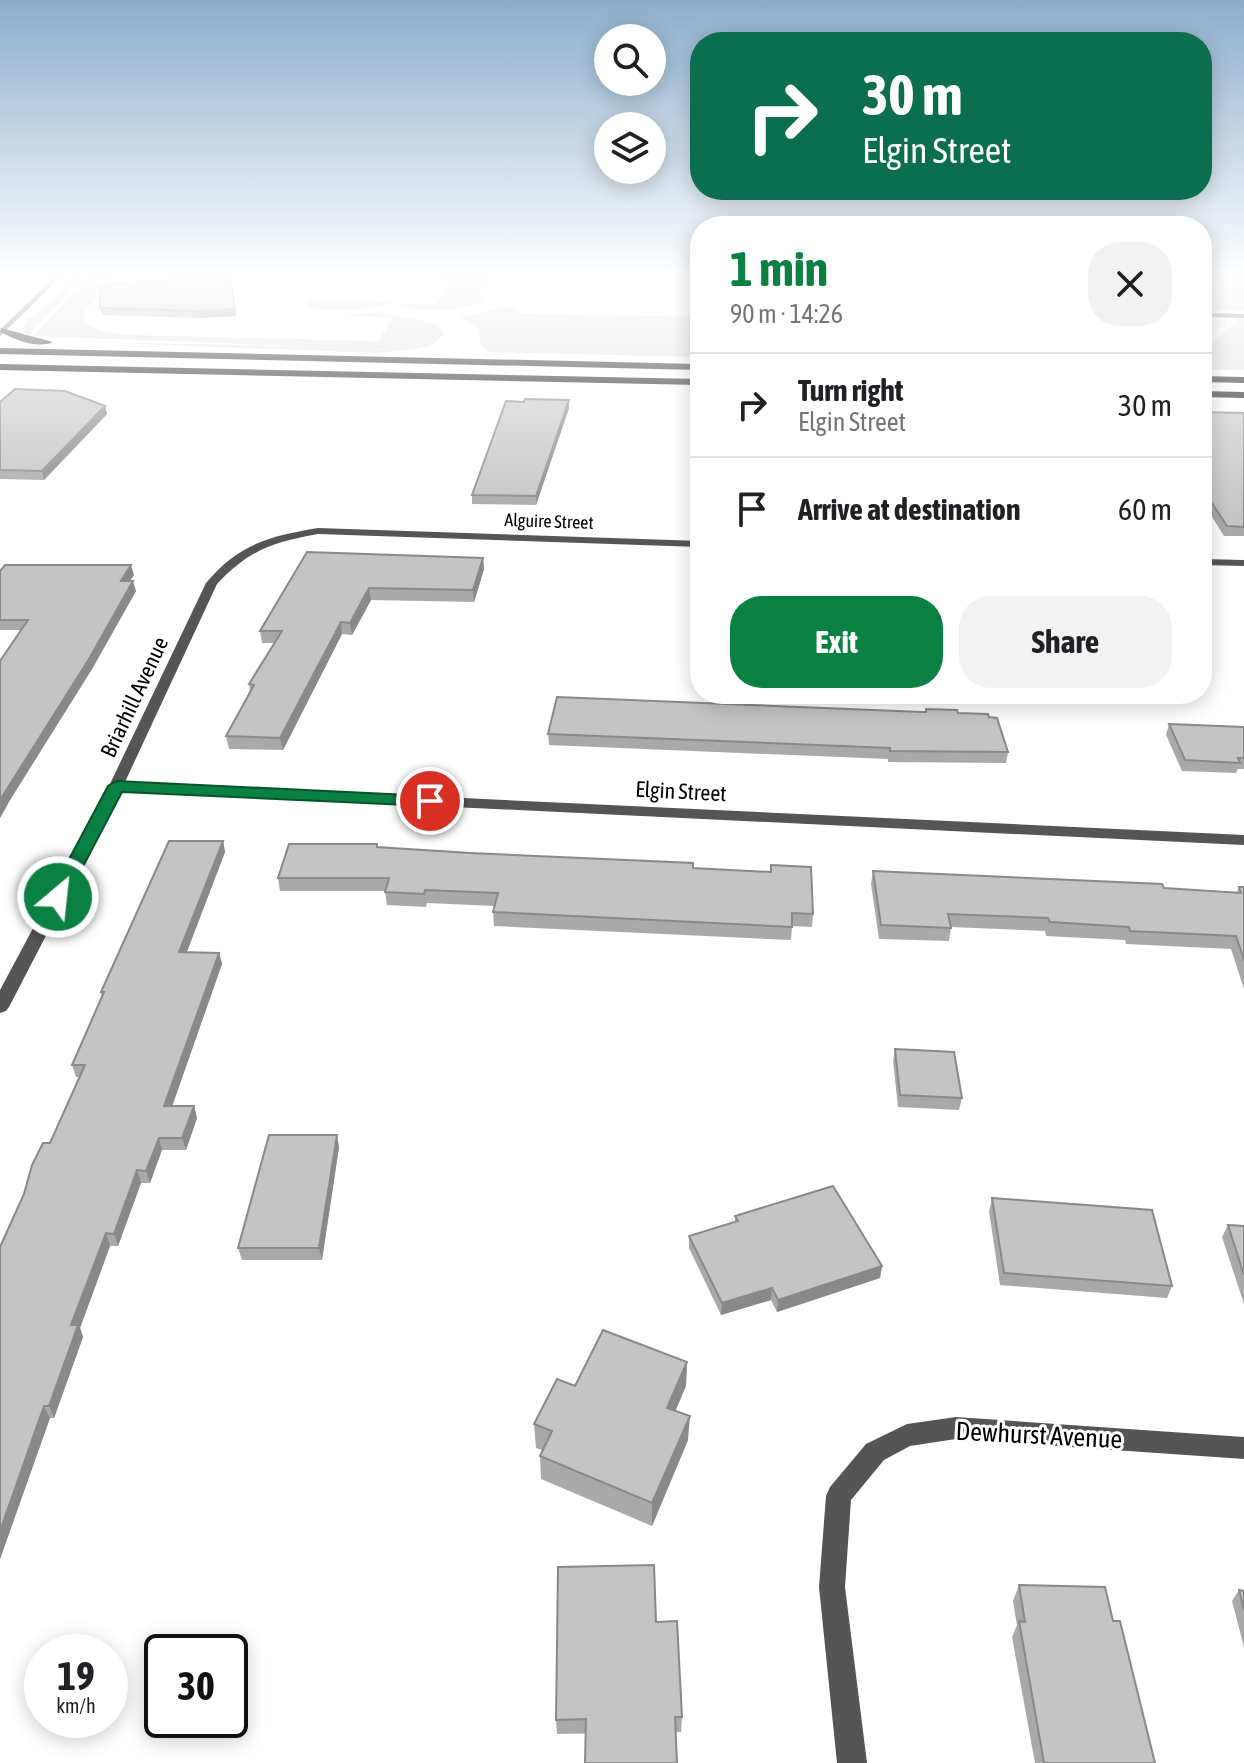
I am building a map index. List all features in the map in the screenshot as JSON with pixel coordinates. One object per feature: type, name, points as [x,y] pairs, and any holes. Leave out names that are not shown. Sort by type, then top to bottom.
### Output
[{"type":"main road","points":[[207,355],[690,367]]},
{"type":"main road","points":[[282,355],[291,357]]},
{"type":"main road","points":[[0,367],[690,382]]},
{"type":"main road","points":[[1212,379],[1244,380]]},
{"type":"main road","points":[[1212,394],[1244,395]]},
{"type":"street","name":"Briarhill Avenue","points":[[0,1007],[116,786],[212,583],[234,557],[267,540],[318,531],[396,534]]},
{"type":"street","name":"Alguire Street","points":[[396,534],[690,544]]},
{"type":"street","points":[[1212,562],[1244,563]]},
{"type":"street","name":"Elgin Street","points":[[116,786],[1244,840]]},
{"type":"street","name":"Dewhurst Avenue","points":[[852,1763],[832,1587],[833,1572],[839,1496],[875,1452],[907,1435],[956,1428],[1244,1448]]},
{"type":"shaded area","points":[[627,355],[690,355],[690,357]]},
{"type":"shaded area","points":[[1212,355],[1244,355],[1244,370],[1212,369]]},
{"type":"building","points":[[15,389],[65,391],[105,406],[42,471],[0,470],[0,402]]},
{"type":"building","points":[[525,399],[569,400],[536,496],[472,495],[506,401],[524,402]]},
{"type":"building","points":[[1212,412],[1244,413],[1244,527],[1227,526],[1212,503]]},
{"type":"building","points":[[307,552],[483,558],[473,590],[369,588],[350,623],[341,622],[280,738],[226,736],[254,685],[249,684],[282,631],[260,631]]},
{"type":"building","points":[[5,565],[131,565],[121,581],[133,581],[89,659],[0,800],[0,661],[28,620],[0,620],[0,571]]},
{"type":"building","points":[[557,697],[922,712],[926,709],[957,710],[958,713],[988,714],[997,718],[1008,752],[890,751],[890,748],[548,734]]},
{"type":"building","points":[[1169,724],[1244,727],[1244,758],[1238,758],[1240,763],[1185,760]]},
{"type":"building","points":[[169,841],[223,841],[179,952],[219,953],[164,1106],[194,1106],[182,1138],[159,1138],[146,1171],[137,1170],[114,1234],[106,1233],[71,1325],[78,1325],[49,1406],[44,1406],[0,1531],[0,1247],[24,1194],[32,1165],[43,1143],[50,1143],[85,1065],[72,1065]]},
{"type":"building","points":[[289,844],[377,844],[377,847],[470,853],[693,863],[693,868],[771,872],[771,865],[811,867],[813,914],[792,913],[792,927],[493,912],[498,893],[385,892],[389,878],[278,878]]},
{"type":"building","points":[[873,871],[1162,884],[1164,888],[1241,893],[1239,887],[1244,887],[1244,960],[1236,936],[1130,931],[1129,927],[1050,922],[1048,918],[948,914],[951,928],[881,925]]},
{"type":"building","points":[[895,1049],[954,1052],[962,1098],[900,1095]]},
{"type":"building","points":[[269,1135],[337,1135],[319,1248],[238,1248]]},
{"type":"building","points":[[833,1186],[882,1266],[778,1300],[772,1288],[722,1303],[689,1236],[738,1221],[735,1216]]},
{"type":"building","points":[[992,1198],[1152,1210],[1172,1286],[1004,1273]]},
{"type":"building","points":[[1228,1225],[1244,1226],[1244,1275]]},
{"type":"building","points":[[603,1330],[687,1362],[667,1408],[690,1416],[652,1503],[540,1456],[552,1431],[534,1424],[557,1379],[575,1386]]},
{"type":"building","points":[[654,1565],[656,1622],[677,1621],[682,1717],[675,1717],[677,1763],[585,1763],[586,1719],[556,1720],[558,1567]]},
{"type":"building","points":[[1019,1585],[1105,1587],[1113,1621],[1120,1621],[1155,1763],[1044,1763],[1019,1621],[1025,1622]]},
{"type":"building","points":[[1239,1590],[1244,1591],[1244,1610]]},
{"type":"route","points":[[58,897],[116,786],[430,801]]}]
